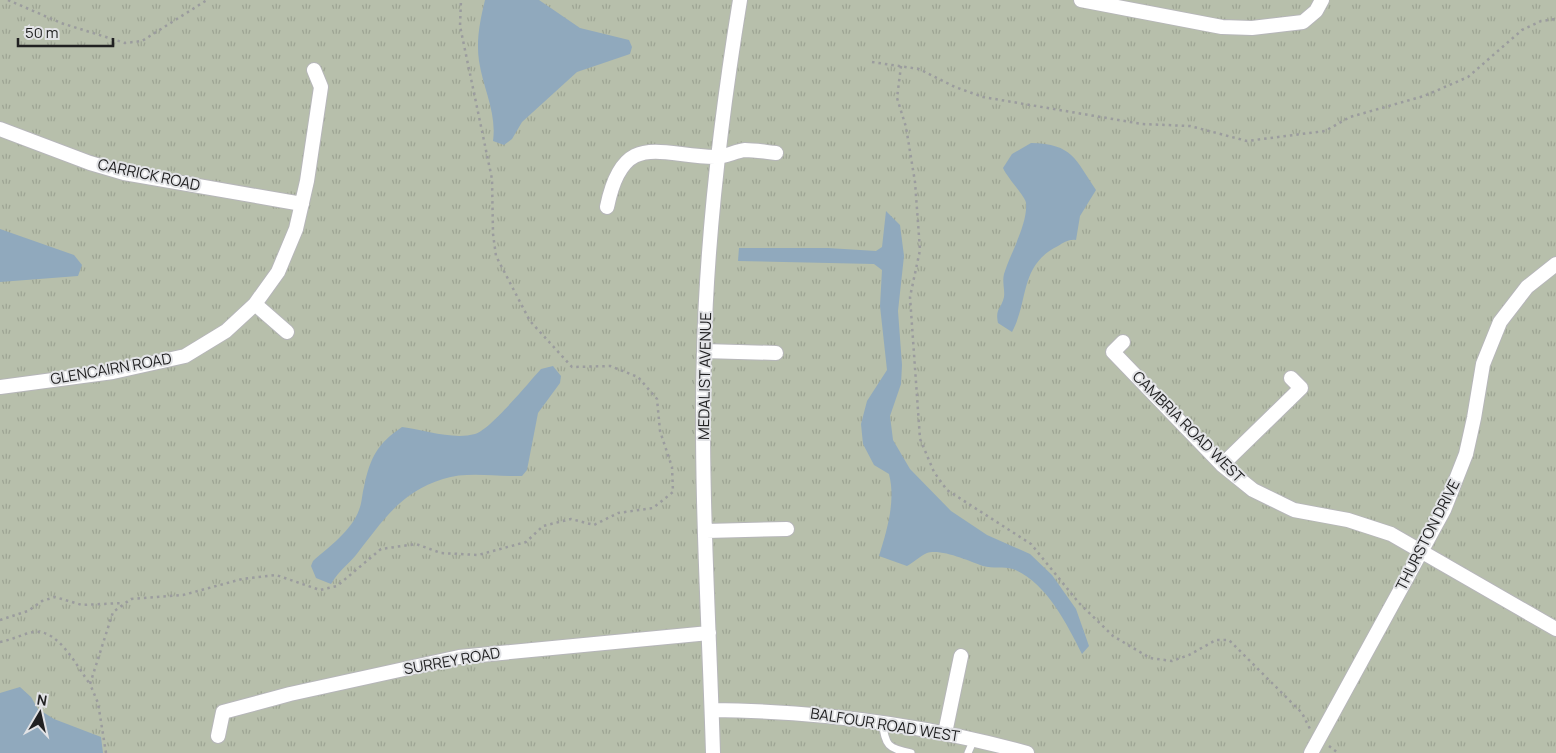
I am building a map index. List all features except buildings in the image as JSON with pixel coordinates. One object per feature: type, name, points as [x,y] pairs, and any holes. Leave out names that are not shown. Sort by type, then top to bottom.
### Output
[{"type":"street","name":"MEDALIST AVENUE","points":[[713,753],[706,531],[704,351],[709,251],[717,157],[740,0]]},
{"type":"street","points":[[1081,0],[1222,26],[1252,28],[1303,22],[1316,11],[1322,0]]},
{"type":"street","name":"GLENCAIRN ROAD","points":[[0,387],[113,372],[185,356],[226,331],[255,304],[274,280],[290,246],[302,204],[321,87],[314,70]]},
{"type":"street","name":"CARRICK ROAD","points":[[0,129],[90,163],[124,172],[302,204]]},
{"type":"street","points":[[607,208],[611,189],[619,172],[631,159],[641,154],[659,150],[717,157],[745,150],[776,153]]},
{"type":"street","name":"THURSTON DRIVE","points":[[1311,753],[1444,510],[1463,461],[1474,418],[1483,364],[1490,342],[1513,304],[1527,287],[1556,264]]},
{"type":"street","points":[[255,304],[287,332]]},
{"type":"street","name":"CAMBRIA ROAD WEST","points":[[1123,342],[1112,352],[1222,465],[1253,490],[1273,501],[1301,512],[1370,526],[1421,551],[1556,629]]},
{"type":"street","points":[[704,351],[776,353]]},
{"type":"street","points":[[1222,465],[1301,388],[1291,378]]},
{"type":"street","points":[[706,531],[787,529]]},
{"type":"street","name":"SURREY ROAD","points":[[218,736],[223,712],[421,664],[459,657],[524,650],[709,633]]},
{"type":"street","points":[[945,733],[961,656]]},
{"type":"street","name":"BALFOUR ROAD WEST","points":[[712,710],[803,713],[882,722],[974,739],[1026,753]]},
{"type":"lane","points":[[882,722],[886,742],[893,750],[911,753]]},
{"type":"lane","points":[[968,753],[974,739]]},
{"type":"path","points":[[8,0],[61,23],[124,43],[142,41],[208,0]]},
{"type":"path","points":[[90,684],[113,612],[130,598],[183,595],[242,579],[276,575],[320,590],[337,586],[381,549],[416,544],[441,553],[478,556],[526,542],[543,526],[571,519],[594,525],[618,513],[653,508],[673,492],[672,467],[660,431],[657,399],[638,377],[610,366],[572,367],[530,321],[496,256],[492,234],[492,179],[460,26],[461,0]]},
{"type":"path","points":[[872,62],[919,69],[955,87],[983,97],[1142,124],[1190,126],[1247,141],[1325,131],[1350,117],[1424,96],[1468,77],[1522,30],[1542,21],[1556,19]]},
{"type":"path","points":[[901,66],[898,98],[906,127],[915,182],[920,250],[910,297],[920,439],[934,472],[947,490],[1031,544],[1079,603],[1112,636],[1150,658],[1172,661],[1189,656],[1216,640],[1229,640],[1302,713],[1311,730],[1320,737]]},
{"type":"path","points":[[0,620],[28,611],[42,601],[55,597],[82,605],[125,603]]},
{"type":"path","points":[[0,642],[35,632],[46,634],[59,642],[90,684],[98,703],[106,753]]},
{"type":"green space","points":[[0,0],[1556,0],[1556,753],[0,753]]},
{"type":"water","points":[[485,0],[539,0],[580,28],[629,40],[632,47],[630,54],[577,72],[522,122],[512,139],[504,145],[493,141],[493,120],[478,53],[479,31]]},
{"type":"water","points":[[1031,143],[1056,146],[1071,155],[1096,190],[1080,216],[1076,240],[1060,245],[1046,254],[1031,273],[1012,332],[998,323],[997,314],[1004,297],[1004,274],[1022,229],[1026,203],[1003,168],[1012,154]]},
{"type":"water","points":[[886,211],[900,225],[904,256],[898,311],[902,365],[901,384],[890,416],[893,440],[910,469],[951,511],[987,535],[1030,554],[1052,575],[1076,609],[1089,646],[1082,654],[1054,605],[1036,584],[1025,575],[1013,569],[987,567],[939,552],[927,553],[907,566],[879,556],[890,515],[891,484],[889,474],[874,465],[863,444],[861,424],[867,401],[887,370],[880,306],[882,270],[874,264],[738,261],[739,248],[828,248],[876,251],[882,247]]},
{"type":"water","points":[[0,229],[74,255],[82,265],[78,276],[0,282]]},
{"type":"water","points":[[553,366],[561,376],[560,383],[538,413],[527,470],[522,476],[462,475],[443,479],[428,485],[403,500],[393,510],[331,584],[316,578],[311,566],[313,561],[339,538],[356,517],[372,460],[386,439],[402,427],[457,436],[466,436],[482,431],[541,369]]},
{"type":"water","points":[[20,687],[31,697],[38,709],[54,719],[101,737],[103,753],[0,753],[0,693]]}]
